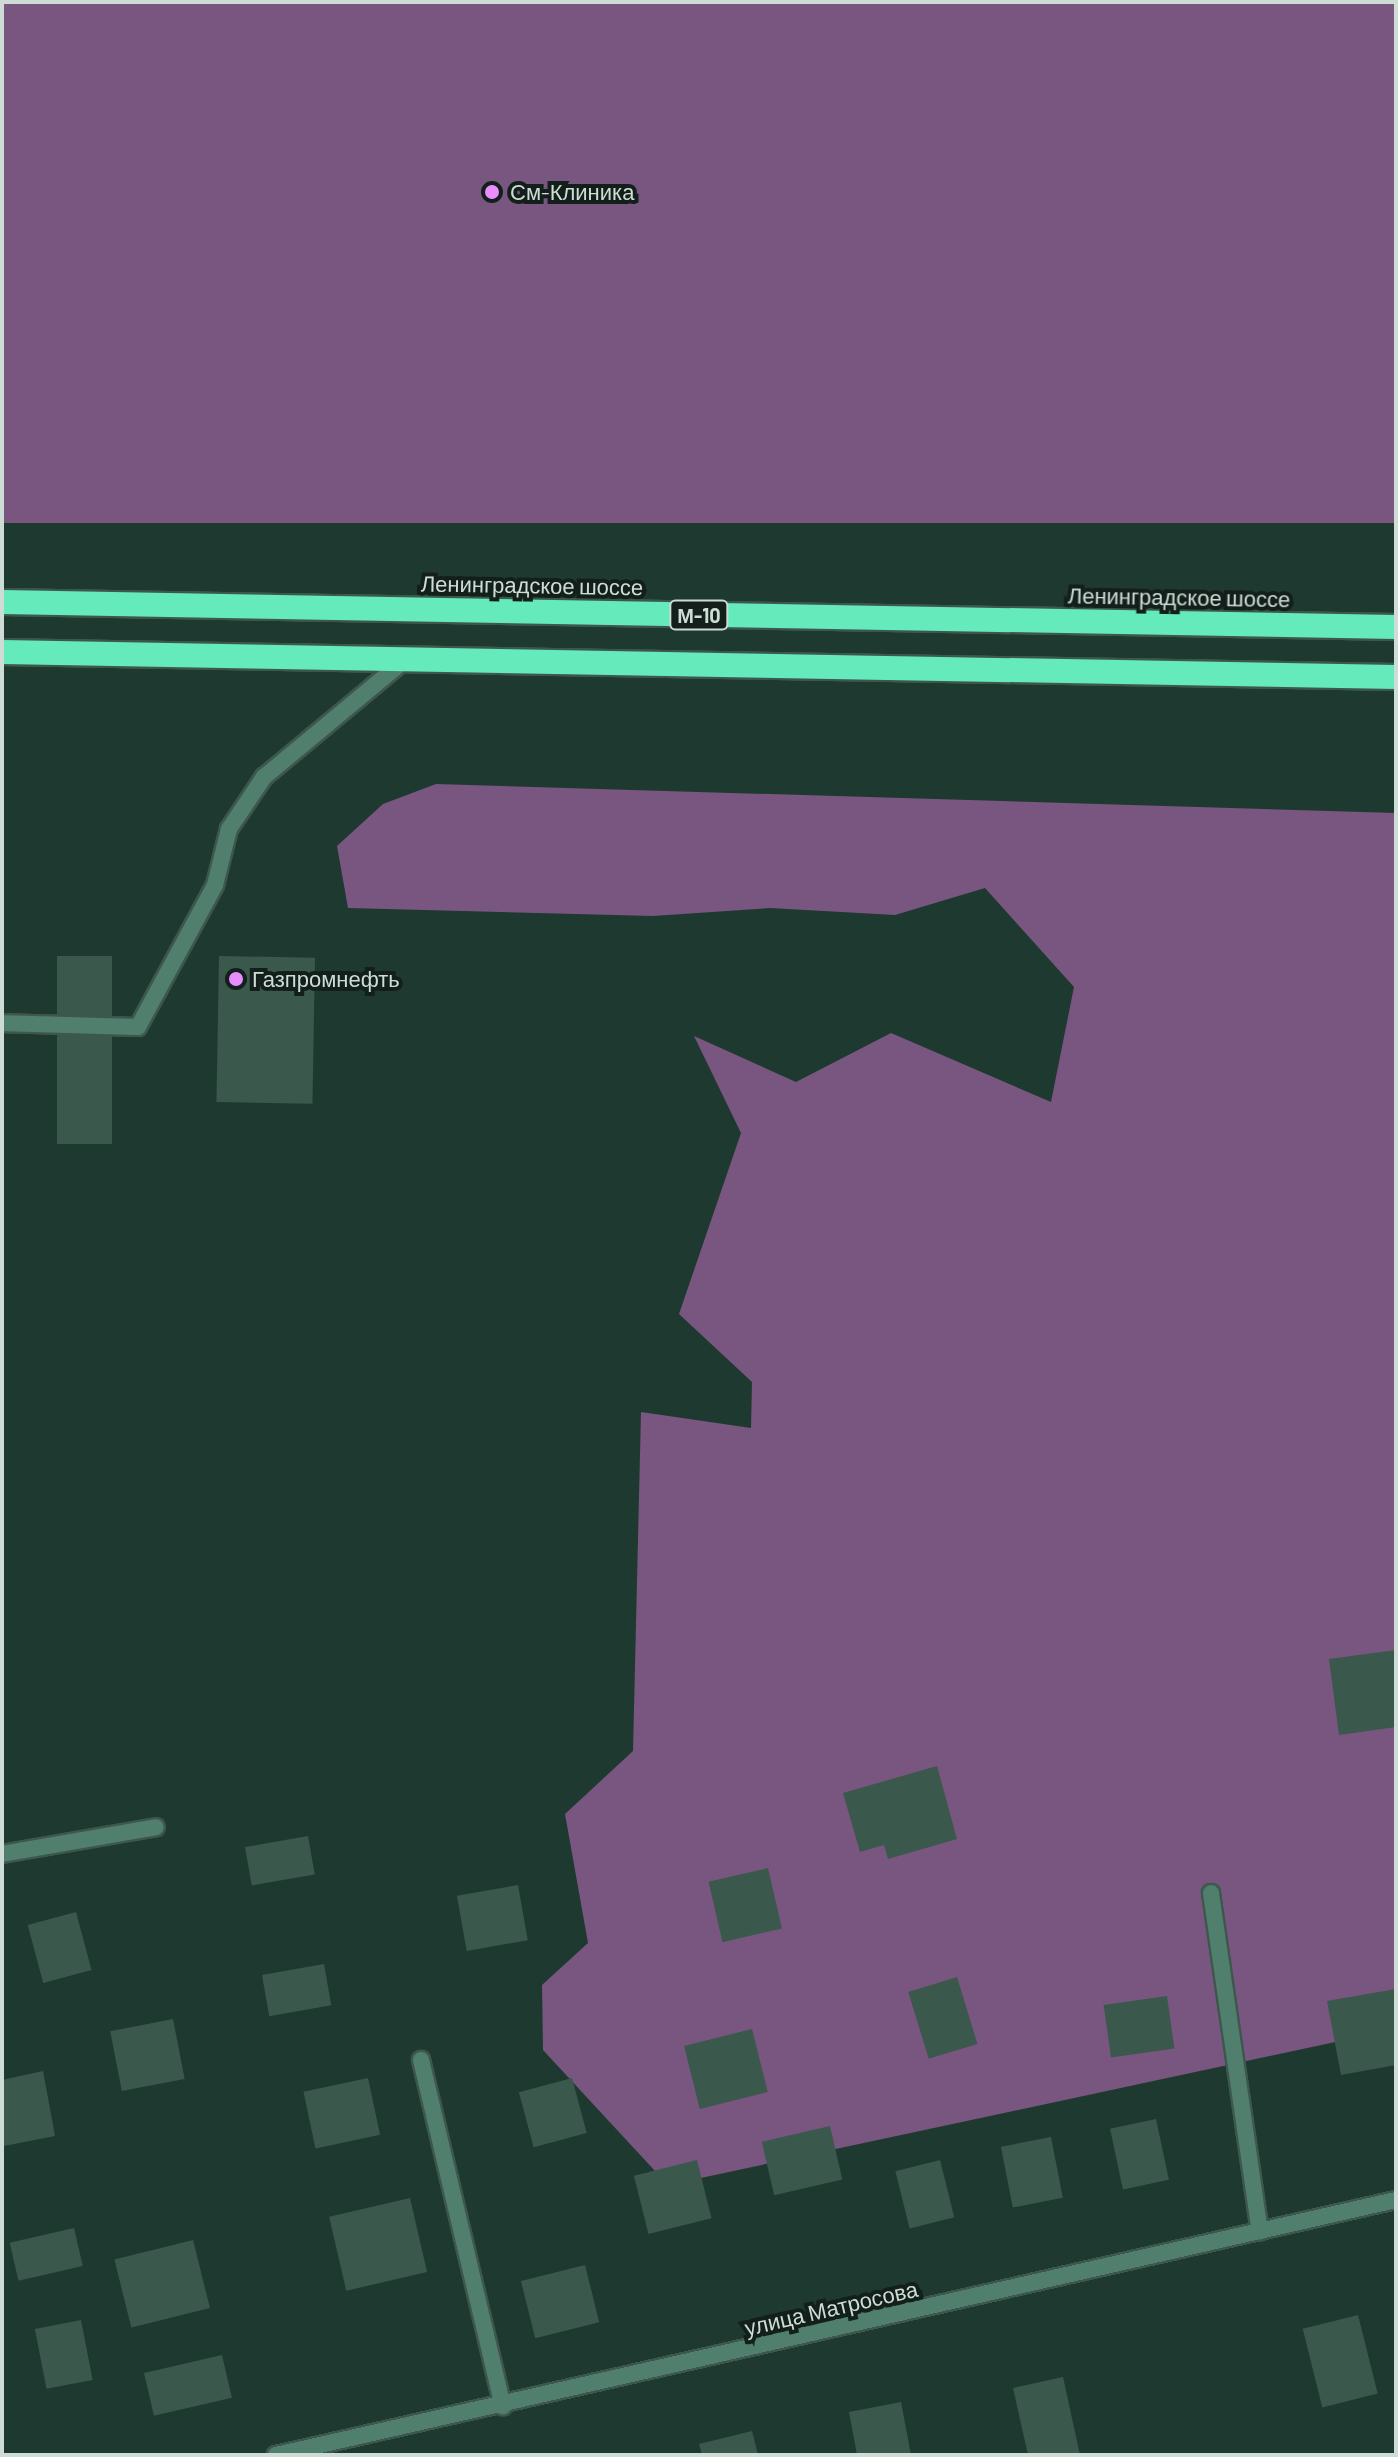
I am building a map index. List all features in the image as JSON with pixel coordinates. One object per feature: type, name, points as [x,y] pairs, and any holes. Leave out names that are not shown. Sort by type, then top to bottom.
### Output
[{"type":"highway","name":"Ленинградское шоссе","points":[[2,602],[1396,627]]},
{"type":"highway","name":"М-10","points":[[2,652],[1396,677]]},
{"type":"street","points":[[2,1023],[138,1027],[215,885],[229,829],[264,777],[406,659]]},
{"type":"street","points":[[2,1854],[156,1827]]},
{"type":"street","points":[[1211,1893],[1260,2231]]},
{"type":"street","points":[[421,2060],[503,2406]]},
{"type":"street","name":"улица Матросова","points":[[276,2455],[503,2406],[1396,2200]]},
{"type":"shaded area","points":[[2,2],[1396,2],[1396,523],[2,523]]},
{"type":"shaded area","points":[[436,784],[1396,813],[1396,2029],[668,2185],[543,2050],[542,1985],[588,1943],[565,1814],[633,1751],[641,1412],[751,1428],[752,1382],[679,1314],[741,1133],[694,1036],[796,1082],[891,1033],[1051,1102],[1074,987],[985,888],[895,915],[770,908],[653,916],[348,908],[337,846],[383,804]]},
{"type":"building","points":[[57,956],[112,956],[112,1144],[57,1144]]},
{"type":"building","points":[[219,956],[315,958],[312,1104],[216,1102]]},
{"type":"building","points":[[1396,1650],[1396,1727],[1339,1735],[1329,1659]]},
{"type":"building","points":[[937,1766],[957,1839],[888,1859],[884,1845],[860,1852],[843,1793]]},
{"type":"building","points":[[308,1836],[315,1874],[252,1886],[245,1847]]},
{"type":"building","points":[[768,1868],[782,1928],[723,1942],[709,1882]]},
{"type":"building","points":[[518,1885],[528,1940],[467,1951],[457,1896]]},
{"type":"building","points":[[76,1912],[92,1970],[43,1983],[28,1925]]},
{"type":"building","points":[[324,1964],[331,2005],[269,2016],[262,1975]]},
{"type":"building","points":[[957,1977],[977,2044],[929,2059],[908,1992]]},
{"type":"building","points":[[1396,1989],[1396,2065],[1341,2075],[1327,2001]]},
{"type":"building","points":[[1167,1996],[1174,2048],[1111,2057],[1104,2005]]},
{"type":"building","points":[[173,2019],[185,2079],[122,2091],[110,2031]]},
{"type":"building","points":[[752,2029],[768,2092],[700,2109],[684,2046]]},
{"type":"building","points":[[43,2071],[55,2136],[4,2146],[2,2080]]},
{"type":"building","points":[[368,2078],[380,2135],[316,2148],[303,2092]]},
{"type":"building","points":[[572,2078],[587,2133],[534,2147],[519,2092]]},
{"type":"building","points":[[1156,2119],[1169,2180],[1123,2189],[1110,2129]]},
{"type":"building","points":[[830,2126],[842,2180],[774,2195],[762,2142]]},
{"type":"building","points":[[1051,2137],[1063,2198],[1013,2208],[1001,2147]]},
{"type":"building","points":[[697,2160],[712,2218],[648,2234],[634,2176]]},
{"type":"building","points":[[940,2160],[954,2217],[910,2228],[895,2171]]},
{"type":"building","points":[[410,2198],[427,2272],[346,2291],[329,2217]]},
{"type":"building","points":[[74,2228],[83,2266],[18,2281],[10,2243]]},
{"type":"building","points":[[193,2240],[210,2308],[131,2328],[114,2260]]},
{"type":"building","points":[[585,2265],[599,2322],[535,2338],[521,2281]]},
{"type":"building","points":[[1358,2315],[1378,2394],[1322,2407],[1303,2329]]},
{"type":"building","points":[[81,2320],[93,2380],[47,2389],[35,2329]]},
{"type":"building","points":[[222,2355],[232,2398],[154,2416],[144,2373]]},
{"type":"building","points":[[1063,2377],[1080,2455],[1028,2455],[1013,2388]]},
{"type":"building","points":[[901,2402],[911,2455],[857,2455],[849,2412]]},
{"type":"building","points":[[752,2431],[758,2455],[702,2455],[699,2444]]},
{"type":"place","name":"См-Клиника","points":[[492,192]]},
{"type":"place","name":"Газпромнефть","points":[[236,979]]}]
